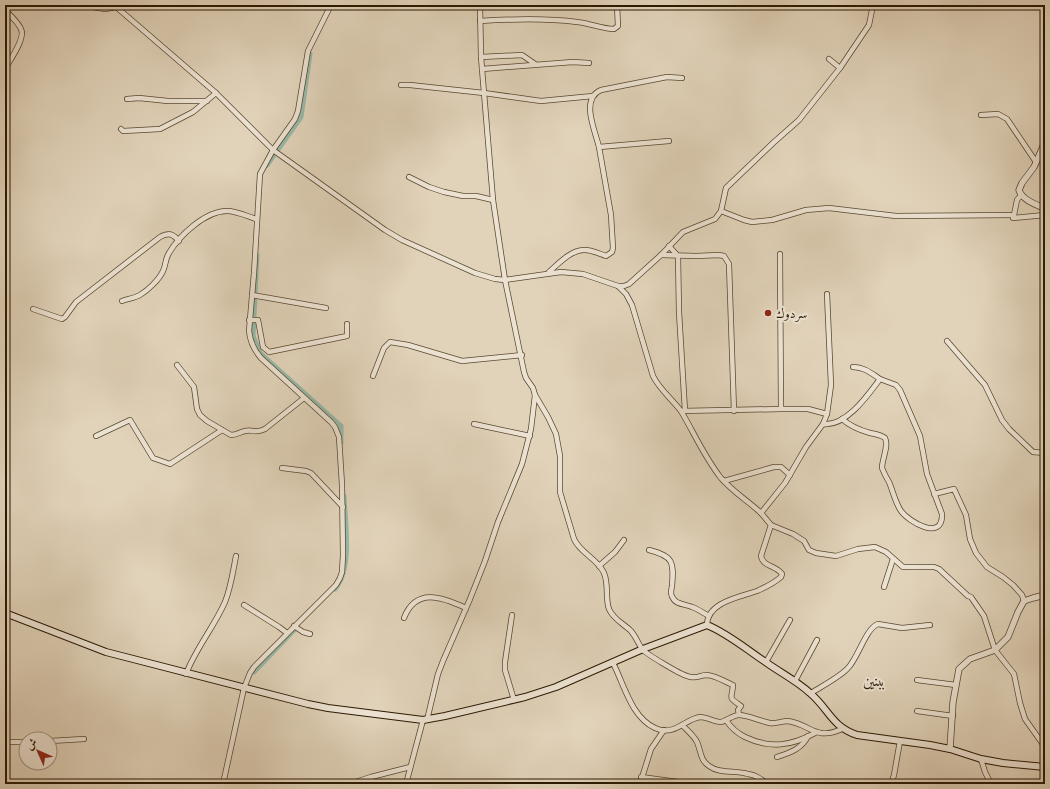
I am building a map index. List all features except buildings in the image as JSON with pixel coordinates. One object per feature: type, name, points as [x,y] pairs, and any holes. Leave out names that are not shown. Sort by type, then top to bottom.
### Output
[{"type":"main road","points":[[5,613],[106,652],[186,674],[328,708],[425,720],[514,700],[556,687],[707,625],[723,633],[811,693],[842,729],[857,735],[950,749],[981,759],[1045,768]]},
{"type":"street","points":[[81,5],[105,9],[115,6],[216,93],[273,150],[373,222],[402,240],[475,272],[495,279],[505,280],[549,272],[577,272],[618,286],[629,284],[683,232],[715,219],[721,211],[725,191],[729,184],[800,120],[840,68],[869,25],[873,5]]},
{"type":"street","points":[[223,784],[244,688],[250,674],[254,667],[336,585],[340,578],[343,556],[343,507],[340,443],[338,432],[331,422],[256,353],[249,337],[260,174],[273,150],[295,119],[298,111],[308,51],[331,5]]},
{"type":"street","points":[[480,5],[481,57],[493,200],[505,280],[526,378],[533,388],[535,395],[556,434],[560,456],[560,492],[574,539],[582,550],[599,566],[606,578],[608,606],[611,612],[636,638],[643,650],[677,672],[686,676],[700,678],[707,675],[722,679],[733,685],[730,697],[741,706],[738,710],[739,714]]},
{"type":"street","points":[[480,22],[540,20],[572,21],[593,24],[614,30],[618,26],[617,5]]},
{"type":"street","points":[[5,10],[22,30],[22,35],[17,49],[5,69]]},
{"type":"street","points":[[481,57],[522,55],[535,64]]},
{"type":"street","points":[[829,59],[840,68]]},
{"type":"street","points":[[482,68],[573,62],[589,63]]},
{"type":"street","points":[[549,272],[574,252],[580,250],[591,250],[606,256],[612,252],[611,215],[599,147],[591,116],[590,101],[595,93],[601,90],[667,77],[682,78]]},
{"type":"street","points":[[401,85],[484,93],[540,101],[593,96]]},
{"type":"street","points":[[121,129],[123,131],[160,129],[193,112],[216,93]]},
{"type":"street","points":[[127,99],[139,98],[168,101],[206,101]]},
{"type":"street","points":[[981,115],[998,114],[1006,119],[1036,162]]},
{"type":"street","points":[[599,147],[669,141]]},
{"type":"street","points":[[1045,142],[1032,170],[1020,186],[1019,192],[1021,195],[1045,209]]},
{"type":"street","points":[[409,178],[444,192],[463,196],[476,196],[493,200]]},
{"type":"street","points":[[721,211],[752,222],[772,220],[806,210],[829,208],[896,216],[1014,215],[1017,200],[1021,195]]},
{"type":"street","points":[[122,301],[139,296],[157,280],[164,269],[168,255],[178,241],[197,223],[208,216],[227,211],[256,219]]},
{"type":"street","points":[[1013,218],[1045,215]]},
{"type":"street","points":[[33,309],[62,319],[76,302],[160,237],[170,234],[175,236],[178,241]]},
{"type":"street","points":[[669,246],[678,256],[683,411]]},
{"type":"street","points":[[780,254],[781,409]]},
{"type":"street","points":[[660,255],[719,255],[724,256],[727,259],[729,264],[734,410]]},
{"type":"street","points":[[618,286],[626,294],[632,305],[653,376],[658,385],[683,411],[708,458],[724,481],[761,513],[771,525],[801,539],[804,541],[809,550],[816,553],[836,556],[858,549],[875,547],[886,552],[900,566],[906,568],[934,567],[939,569],[968,596],[971,596],[984,616],[995,650],[1014,674],[1025,719],[1045,747]]},
{"type":"street","points":[[761,513],[790,475],[806,447],[823,424],[827,414],[831,385],[827,294]]},
{"type":"street","points":[[252,295],[326,308]]},
{"type":"street","points":[[249,320],[258,320],[263,347],[269,352],[347,336],[347,324]]},
{"type":"street","points":[[947,341],[985,385],[1002,420],[1009,429],[1033,452],[1045,454]]},
{"type":"street","points":[[374,376],[384,348],[390,342],[408,345],[462,361],[522,355]]},
{"type":"street","points":[[177,365],[194,387],[197,409],[200,415],[207,422],[234,436],[244,431],[259,432],[265,429],[304,398]]},
{"type":"street","points":[[842,419],[858,429],[886,438],[887,442],[882,461],[882,468],[900,509],[908,518],[924,527],[930,529],[937,526],[942,516],[926,470],[920,436],[900,390],[896,385],[880,379],[866,369],[853,367]]},
{"type":"street","points":[[823,424],[829,424],[842,419],[862,403],[880,379]]},
{"type":"street","points":[[406,784],[438,674],[485,561],[498,522],[517,480],[530,436],[535,395]]},
{"type":"street","points":[[683,411],[808,409],[827,414]]},
{"type":"street","points":[[96,436],[130,420],[152,458],[170,464],[222,430]]},
{"type":"street","points":[[474,424],[530,436]]},
{"type":"street","points":[[724,481],[774,467],[781,467],[790,475]]},
{"type":"street","points":[[282,468],[311,473],[343,507]]},
{"type":"street","points":[[934,494],[954,488],[966,515],[970,539],[976,553],[987,567],[1013,585],[1024,601]]},
{"type":"street","points":[[707,625],[709,616],[723,603],[738,596],[768,586],[781,578],[782,575],[777,568],[765,563],[761,558],[771,525]]},
{"type":"street","points":[[599,566],[615,552],[624,540]]},
{"type":"street","points":[[649,550],[663,553],[671,562],[673,571],[671,593],[674,600],[676,602],[694,607],[709,616]]},
{"type":"street","points":[[186,674],[194,655],[224,602],[236,556]]},
{"type":"street","points":[[884,587],[893,559]]},
{"type":"street","points":[[950,749],[959,669],[970,659],[995,650],[1008,637],[1024,601],[1045,595]]},
{"type":"street","points":[[404,618],[412,603],[427,596],[455,603],[466,608]]},
{"type":"street","points":[[244,605],[287,633]]},
{"type":"street","points":[[512,615],[504,662],[514,700]]},
{"type":"street","points":[[766,662],[790,620]]},
{"type":"street","points":[[811,693],[848,669],[874,626],[883,625],[902,628],[930,625]]},
{"type":"street","points":[[294,626],[303,632],[310,634]]},
{"type":"street","points":[[795,681],[817,640]]},
{"type":"street","points":[[613,663],[631,702],[639,714],[656,729],[664,730],[678,728],[693,719],[702,717],[720,722],[739,714],[771,723],[786,721],[803,725],[815,733]]},
{"type":"street","points":[[917,680],[956,685]]},
{"type":"street","points":[[917,711],[953,716]]},
{"type":"street","points":[[726,720],[736,731],[758,743],[775,745],[801,740],[815,733],[829,734],[842,729]]},
{"type":"street","points":[[683,726],[691,733],[697,742],[701,758],[710,767],[720,771],[748,774],[759,778],[767,784]]},
{"type":"street","points":[[640,784],[651,749],[664,730]]},
{"type":"street","points":[[777,757],[798,748],[808,736]]},
{"type":"street","points":[[58,741],[84,739]]},
{"type":"street","points":[[891,784],[900,741]]},
{"type":"street","points":[[5,742],[18,742]]},
{"type":"street","points":[[981,759],[991,784]]},
{"type":"street","points":[[349,784],[371,776],[410,767]]},
{"type":"street","points":[[641,777],[678,782]]},
{"type":"waterway","points":[[267,165],[301,117],[310,54]]},
{"type":"waterway","points":[[257,255],[253,336],[260,353],[341,426],[341,442]]},
{"type":"waterway","points":[[335,589],[341,580],[346,557],[347,544],[344,496]]},
{"type":"waterway","points":[[254,672],[294,630]]},
{"type":"place","name":"سردوك","points":[[768,313]]},
{"type":"district","name":"ببنين","points":[[874,681]]}]
